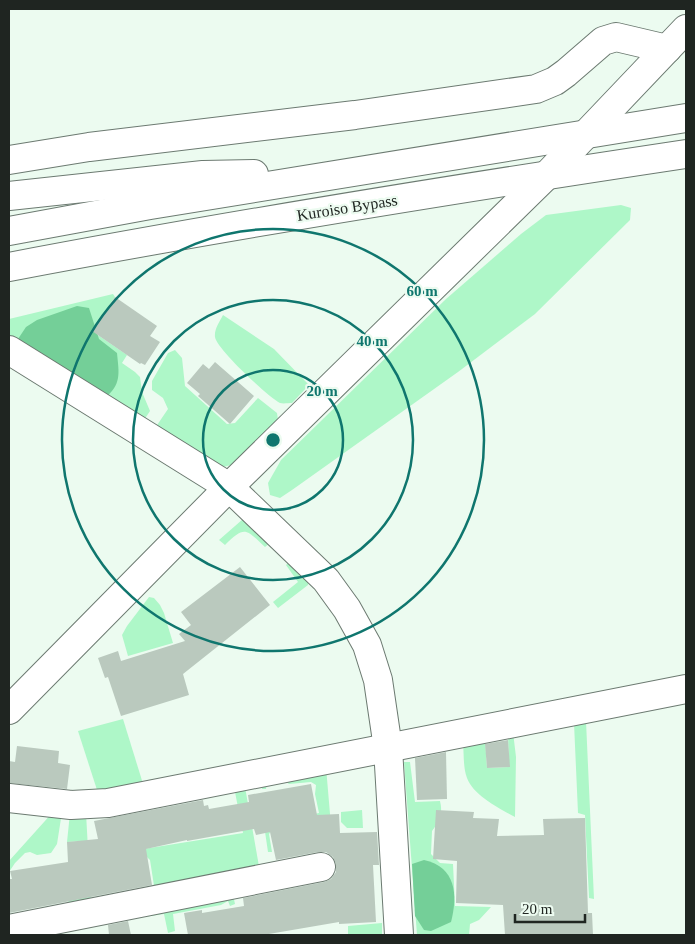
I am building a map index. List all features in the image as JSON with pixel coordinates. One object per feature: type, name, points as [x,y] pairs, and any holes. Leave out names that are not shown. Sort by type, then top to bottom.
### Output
[{"type":"main road","points":[[9,710],[229,487],[548,174],[686,29]]},
{"type":"main road","points":[[9,160],[89,147],[355,115],[536,89],[560,77],[603,41],[616,37],[667,49]]},
{"type":"main road","name":"Kuroiso Bypass","points":[[9,231],[150,205],[686,118]]},
{"type":"main road","name":"Kuroiso Bypass","points":[[9,267],[158,238],[548,174],[686,154]]},
{"type":"main road","points":[[9,196],[204,175],[363,170]]},
{"type":"main road","points":[[9,282],[158,238]]},
{"type":"main road","points":[[9,350],[229,487],[326,580],[347,609],[367,645],[378,680],[388,748],[399,935]]},
{"type":"main road","points":[[9,798],[71,805],[108,803],[686,689]]},
{"type":"main road","points":[[9,929],[321,867]]},
{"type":"green space","points":[[621,205],[631,208],[630,220],[535,314],[458,372],[292,490],[280,498],[270,495],[268,483],[281,460],[446,299],[521,234],[546,215]]},
{"type":"green space","points":[[113,294],[115,297],[92,331],[127,355],[122,363],[140,377],[142,392],[150,411],[142,423],[9,338],[9,319]]},
{"type":"green space","points":[[77,306],[89,308],[99,339],[117,353],[119,373],[117,383],[110,394],[104,399],[23,347],[18,339],[26,327],[37,320]]},
{"type":"green space","points":[[223,315],[274,349],[309,385],[292,403],[281,403],[274,399],[224,351],[215,337],[216,328]]},
{"type":"green space","points":[[175,350],[182,358],[185,386],[227,424],[235,423],[258,398],[277,413],[278,420],[235,464],[215,469],[153,431],[168,409],[163,398],[152,390],[152,381],[168,353]]},
{"type":"green space","points":[[243,519],[270,543],[265,547],[254,536],[245,532],[237,534],[225,545],[219,540]]},
{"type":"green space","points":[[289,562],[308,582],[308,585],[278,608],[273,602],[298,582],[286,565]]},
{"type":"green space","points":[[149,597],[154,598],[160,605],[173,643],[128,656],[122,635]]},
{"type":"green space","points":[[123,719],[144,787],[98,793],[78,731]]},
{"type":"green space","points":[[586,721],[594,899],[589,898],[585,815],[578,813],[574,723]]},
{"type":"green space","points":[[513,732],[516,757],[515,817],[481,796],[470,784],[465,770],[463,743],[485,739],[487,768],[509,767],[508,734]]},
{"type":"green space","points":[[404,762],[410,762],[415,802],[440,801],[441,813],[432,831],[431,854],[440,863],[453,864],[455,906],[491,907],[479,920],[470,924],[469,935],[417,935]]},
{"type":"green space","points":[[326,767],[333,849],[272,830],[269,834],[272,852],[268,852],[264,825],[319,813],[315,794],[316,785],[311,782],[289,784],[284,780],[267,783],[266,789],[262,789],[263,780]]},
{"type":"green space","points":[[245,787],[260,872],[155,892],[150,860],[145,855],[131,851],[243,833],[235,792]]},
{"type":"green space","points":[[362,810],[363,828],[347,828],[341,822],[341,812]]},
{"type":"green space","points":[[53,812],[62,812],[57,844],[51,853],[37,855],[30,852],[25,853],[9,872],[9,861]]},
{"type":"green space","points":[[70,813],[86,813],[91,903],[65,905],[69,901],[66,882],[84,841],[67,842]]},
{"type":"green space","points":[[424,860],[443,869],[452,884],[454,892],[451,922],[431,931],[424,930],[415,916],[412,864]]},
{"type":"green space","points":[[233,895],[235,904],[230,906],[228,901],[221,905],[173,914],[175,931],[168,933],[164,914],[130,919],[129,913]]},
{"type":"green space","points":[[382,923],[382,935],[348,935],[348,926]]},
{"type":"building","points":[[115,297],[157,326],[150,336],[160,342],[145,365],[140,364],[92,331]]},
{"type":"building","points":[[215,362],[254,396],[230,424],[198,396],[200,394],[187,383],[203,364],[209,369]]},
{"type":"building","points":[[240,567],[270,605],[183,674],[189,695],[121,716],[108,677],[105,678],[98,658],[118,651],[121,661],[185,641],[179,634],[191,625],[181,612]]},
{"type":"building","points":[[508,740],[510,767],[487,768],[485,744]]},
{"type":"building","points":[[17,746],[59,751],[58,763],[70,765],[67,789],[9,783],[9,761],[15,762]]},
{"type":"building","points":[[446,752],[447,799],[417,800],[415,758]]},
{"type":"building","points":[[311,784],[317,815],[339,814],[340,833],[377,832],[379,865],[373,865],[376,922],[339,924],[339,922],[263,935],[188,935],[184,913],[202,910],[202,913],[244,906],[243,898],[324,882],[331,879],[336,872],[336,864],[333,857],[326,852],[276,860],[270,832],[256,835],[254,829],[146,849],[152,885],[9,913],[9,879],[12,879],[10,871],[68,862],[67,842],[98,839],[94,821],[203,800],[204,806],[208,805],[209,809],[249,802],[248,795]]},
{"type":"building","points":[[436,810],[474,812],[473,818],[499,819],[497,836],[544,835],[543,819],[585,818],[588,913],[592,913],[593,935],[505,935],[503,905],[456,903],[457,861],[433,859]]},
{"type":"building","points":[[128,921],[131,935],[109,935],[108,925]]}]
